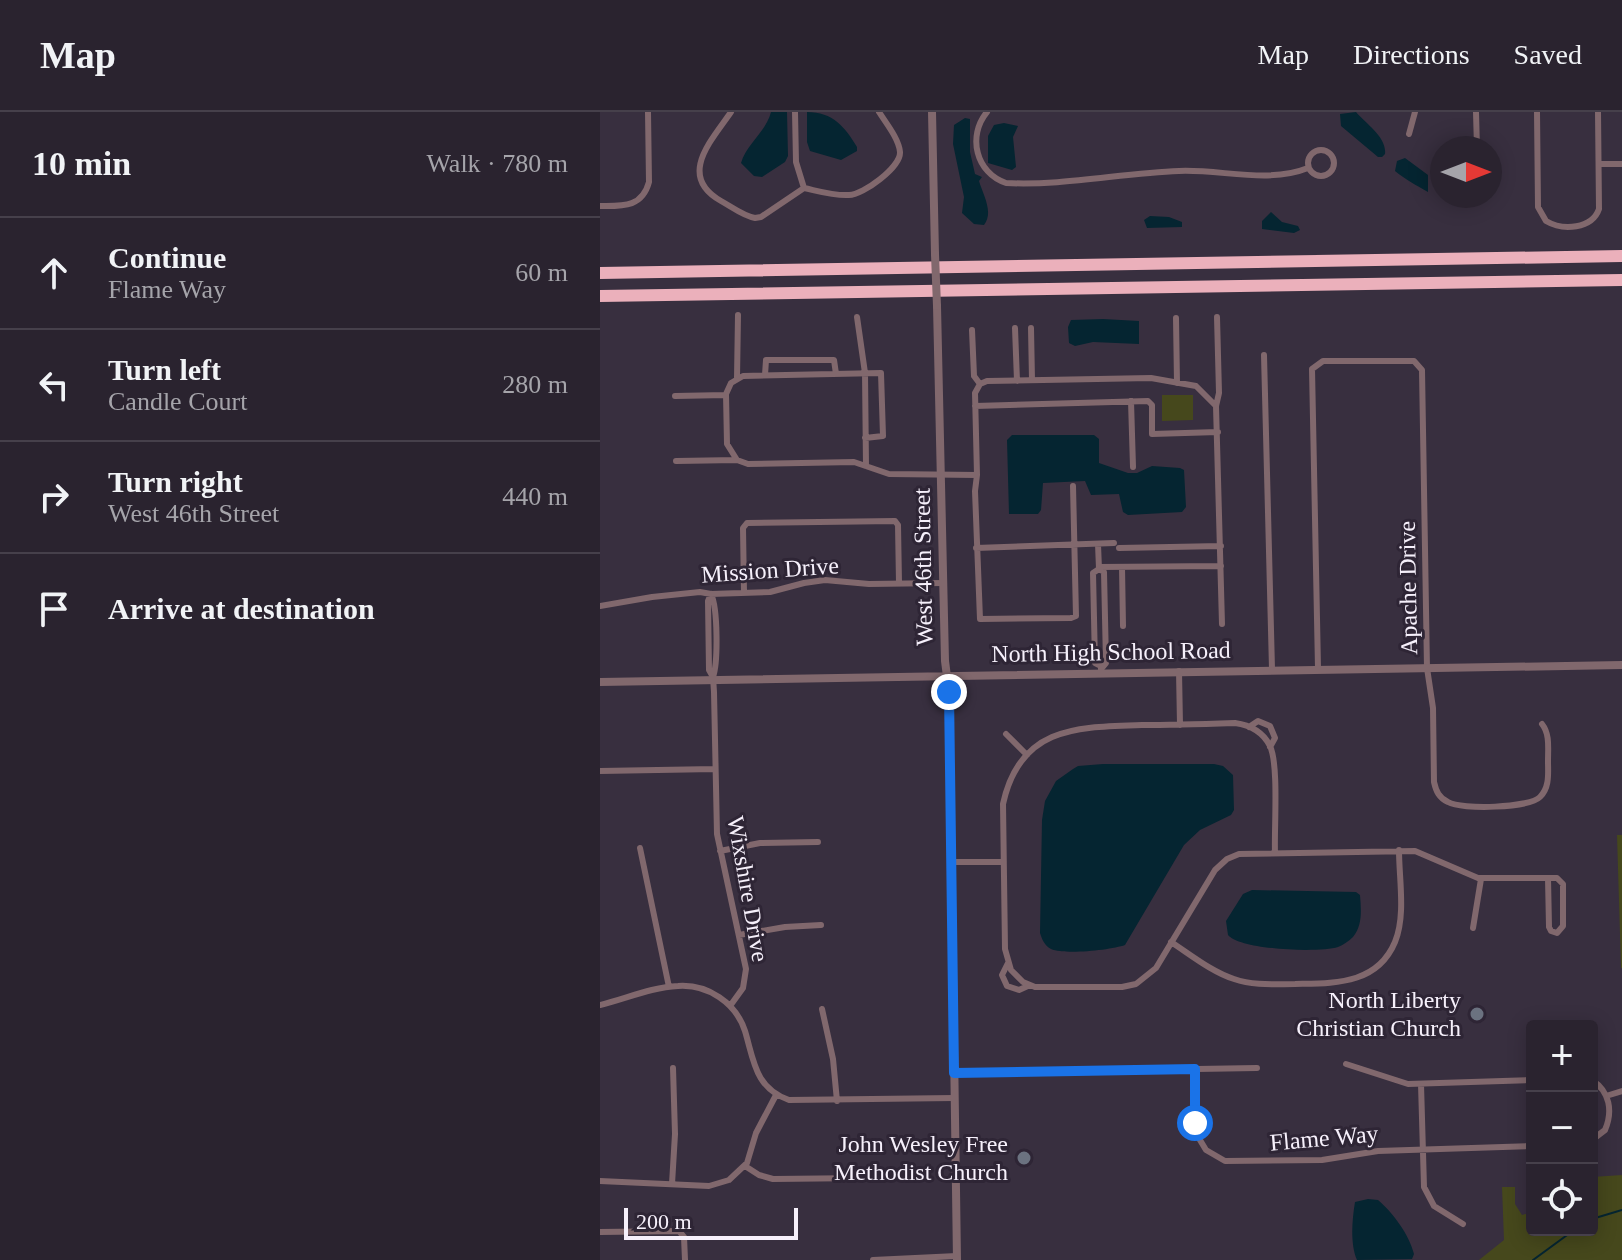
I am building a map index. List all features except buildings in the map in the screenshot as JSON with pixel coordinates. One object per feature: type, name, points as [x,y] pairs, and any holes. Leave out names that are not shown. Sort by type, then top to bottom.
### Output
[{"type":"highway","points":[[600,273],[1622,256]]},
{"type":"highway","points":[[600,296],[1622,280]]},
{"type":"street","points":[[600,206],[631,205],[646,190],[649,182],[648,112]]},
{"type":"street","points":[[731,112],[700,159],[700,178],[708,192],[748,217],[756,218],[804,188],[847,195],[858,193],[895,166],[899,146],[879,112]]},
{"type":"street","points":[[795,112],[796,162],[804,188]]},
{"type":"street","name":"West 46th Street","points":[[932,112],[947,675],[957,1258]]},
{"type":"street","points":[[987,112],[980,123],[978,157],[987,173],[1011,183],[1176,171],[1292,174],[1308,168]]},
{"type":"street","points":[[1409,134],[1415,112]]},
{"type":"street","points":[[1476,112],[1477,136]]},
{"type":"street","points":[[1537,112],[1539,210],[1548,223],[1569,226],[1587,224],[1597,216],[1600,205],[1598,112]]},
{"type":"street","points":[[1317,150],[1330,153],[1334,161],[1333,169],[1322,177],[1313,175],[1308,168],[1310,155],[1317,150]]},
{"type":"street","points":[[1599,164],[1622,164]]},
{"type":"street","points":[[737,460],[727,444],[726,395],[737,378],[738,315]]},
{"type":"street","points":[[857,317],[865,373],[866,466]]},
{"type":"street","points":[[1217,317],[1219,393],[1216,406],[1222,624]]},
{"type":"street","points":[[1176,318],[1177,383]]},
{"type":"street","points":[[1015,328],[1017,381]]},
{"type":"street","points":[[1031,328],[1032,380]]},
{"type":"street","points":[[972,330],[974,376],[980,384]]},
{"type":"street","points":[[1264,355],[1272,669]]},
{"type":"street","points":[[765,375],[766,360],[834,360],[836,374]]},
{"type":"street","name":"Apache Drive","points":[[1318,668],[1314,365],[1323,361],[1408,360],[1419,364],[1422,385],[1427,668],[1433,708],[1434,785],[1441,797],[1451,804],[1522,805],[1540,797],[1548,780],[1547,732],[1542,724]]},
{"type":"street","points":[[737,378],[881,373],[883,436],[865,438]]},
{"type":"street","points":[[1073,486],[1076,616],[982,620],[978,615],[976,548],[975,393],[980,384],[987,381],[1151,378],[1197,387],[1216,406]]},
{"type":"street","points":[[675,396],[726,395]]},
{"type":"street","points":[[1131,401],[1133,467]]},
{"type":"street","points":[[975,406],[1151,402],[1152,434],[1218,432]]},
{"type":"street","points":[[676,461],[737,460],[748,464],[854,462],[889,474],[977,475]]},
{"type":"street","points":[[744,593],[743,528],[747,523],[895,521],[898,525],[899,583]]},
{"type":"street","points":[[976,548],[1098,544],[1140,548],[1221,546]]},
{"type":"street","points":[[1098,544],[1099,568],[1104,572],[1106,663],[1101,670],[1095,663],[1093,573],[1099,568],[1221,566]]},
{"type":"street","points":[[1139,567],[1140,548]]},
{"type":"street","points":[[1122,567],[1123,626]]},
{"type":"street","name":"Mission Drive","points":[[600,606],[700,592],[770,592],[825,580],[943,583]]},
{"type":"street","name":"Wixshire Drive","points":[[711,594],[708,601],[709,670],[713,678],[716,818],[746,977],[739,995],[730,1006]]},
{"type":"street","points":[[1094,618],[1105,618]]},
{"type":"street","name":"North High School Road","points":[[600,682],[1101,670],[1622,665]]},
{"type":"street","points":[[1179,671],[1180,725]]},
{"type":"street","points":[[1249,727],[1255,721],[1263,722],[1274,732],[1275,740],[1270,747]]},
{"type":"street","points":[[1275,853],[1273,760],[1265,739],[1249,727],[1235,723],[1090,726],[1056,734],[1027,755],[1012,776],[1005,797],[1003,862],[1008,963],[1018,978],[1043,988],[1131,985],[1152,972],[1220,864],[1239,854],[1399,850],[1422,852],[1481,879],[1548,878],[1557,878],[1563,884],[1563,926],[1562,931],[1556,933],[1549,927],[1548,878]]},
{"type":"street","points":[[1006,734],[1027,755]]},
{"type":"street","points":[[600,771],[715,769]]},
{"type":"street","points":[[720,851],[760,843],[818,842]]},
{"type":"street","points":[[640,848],[669,987]]},
{"type":"street","points":[[1171,942],[1227,976],[1256,984],[1345,982],[1365,975],[1380,964],[1394,944],[1400,925],[1399,850]]},
{"type":"street","points":[[951,862],[1003,862]]},
{"type":"street","points":[[1473,928],[1481,879]]},
{"type":"street","points":[[739,935],[780,927],[821,925]]},
{"type":"street","points":[[1008,963],[1002,975],[1007,986],[1020,990],[1030,985]]},
{"type":"street","points":[[600,1005],[669,987],[687,986],[715,994],[730,1006],[744,1029],[756,1072],[763,1083],[776,1095],[797,1101],[954,1098]]},
{"type":"street","points":[[822,1009],[833,1054],[837,1101]]},
{"type":"street","points":[[1346,1064],[1398,1082],[1526,1080]]},
{"type":"street","points":[[672,1184],[675,1134],[673,1068]]},
{"type":"street","points":[[954,1073],[1257,1068]]},
{"type":"street","name":"Flame Way","points":[[1195,1069],[1197,1135],[1206,1150],[1222,1160],[1322,1160],[1375,1151],[1526,1146]]},
{"type":"street","points":[[1421,1084],[1423,1182],[1429,1200],[1442,1213],[1463,1224]]},
{"type":"street","points":[[1598,1087],[1609,1106],[1608,1124],[1598,1136]]},
{"type":"street","points":[[1606,1096],[1622,1091]]},
{"type":"street","points":[[600,1181],[719,1184],[733,1178],[745,1166],[756,1133],[776,1095]]},
{"type":"street","points":[[745,1166],[773,1179],[865,1178]]},
{"type":"street","points":[[600,1232],[682,1233],[685,1260]]},
{"type":"street","points":[[873,1260],[957,1258]]},
{"type":"green space","points":[[1162,395],[1193,395],[1193,420],[1162,421]]},
{"type":"green space","points":[[1617,835],[1622,835],[1622,968],[1621,968]]},
{"type":"green space","points":[[1622,1175],[1622,1260],[1479,1260],[1504,1240],[1502,1187],[1515,1187],[1515,1204],[1522,1215],[1526,1214],[1526,1236],[1598,1236],[1598,1177]]},
{"type":"water","points":[[771,112],[787,112],[788,156],[785,162],[762,177],[754,176],[741,163]]},
{"type":"water","points":[[807,112],[824,115],[837,122],[857,151],[841,160],[810,151]]},
{"type":"water","points":[[1356,112],[1383,142],[1385,154],[1382,157],[1378,157],[1341,126],[1340,114]]},
{"type":"water","points":[[965,118],[970,119],[970,152],[975,174],[982,177],[979,181],[988,209],[984,225],[974,224],[962,213],[964,197],[953,144],[954,125]]},
{"type":"water","points":[[1004,123],[1018,126],[1013,137],[1016,167],[1012,170],[988,163],[988,136],[994,125]]},
{"type":"water","points":[[1405,158],[1428,175],[1428,192],[1395,171],[1397,161]]},
{"type":"water","points":[[1271,212],[1282,222],[1298,226],[1300,230],[1294,233],[1262,229],[1262,221]]},
{"type":"water","points":[[1150,216],[1169,217],[1182,222],[1182,227],[1147,228],[1144,220]]},
{"type":"water","points":[[1071,320],[1139,321],[1139,344],[1093,342],[1075,346],[1069,343]]},
{"type":"water","points":[[1012,435],[1094,435],[1099,439],[1099,463],[1128,473],[1137,473],[1152,466],[1180,468],[1184,470],[1186,507],[1182,512],[1128,515],[1123,512],[1119,494],[1091,495],[1085,481],[1043,483],[1038,514],[1009,514],[1007,440]]},
{"type":"water","points":[[1103,764],[1223,766],[1233,775],[1234,810],[1231,815],[1200,830],[1184,845],[1125,945],[1088,951],[1058,951],[1047,946],[1040,933],[1045,801],[1056,781],[1073,769]]},
{"type":"water","points":[[1252,890],[1356,892],[1360,895],[1361,917],[1353,937],[1338,947],[1298,950],[1248,944],[1228,935],[1226,921],[1243,894]]},
{"type":"water","points":[[1378,1200],[1400,1224],[1412,1246],[1412,1259],[1357,1260],[1352,1239],[1355,1202]]},
{"type":"waterway","points":[[1598,1217],[1622,1210]]},
{"type":"waterway","points":[[1533,1260],[1566,1236]]},
{"type":"place","name":"North Liberty Christian Church","points":[[1477,1014]]},
{"type":"place","name":"John Wesley Free Methodist Church","points":[[1024,1158]]},
{"type":"route","points":[[949,692],[954,1073],[1195,1069],[1195,1123]]}]
